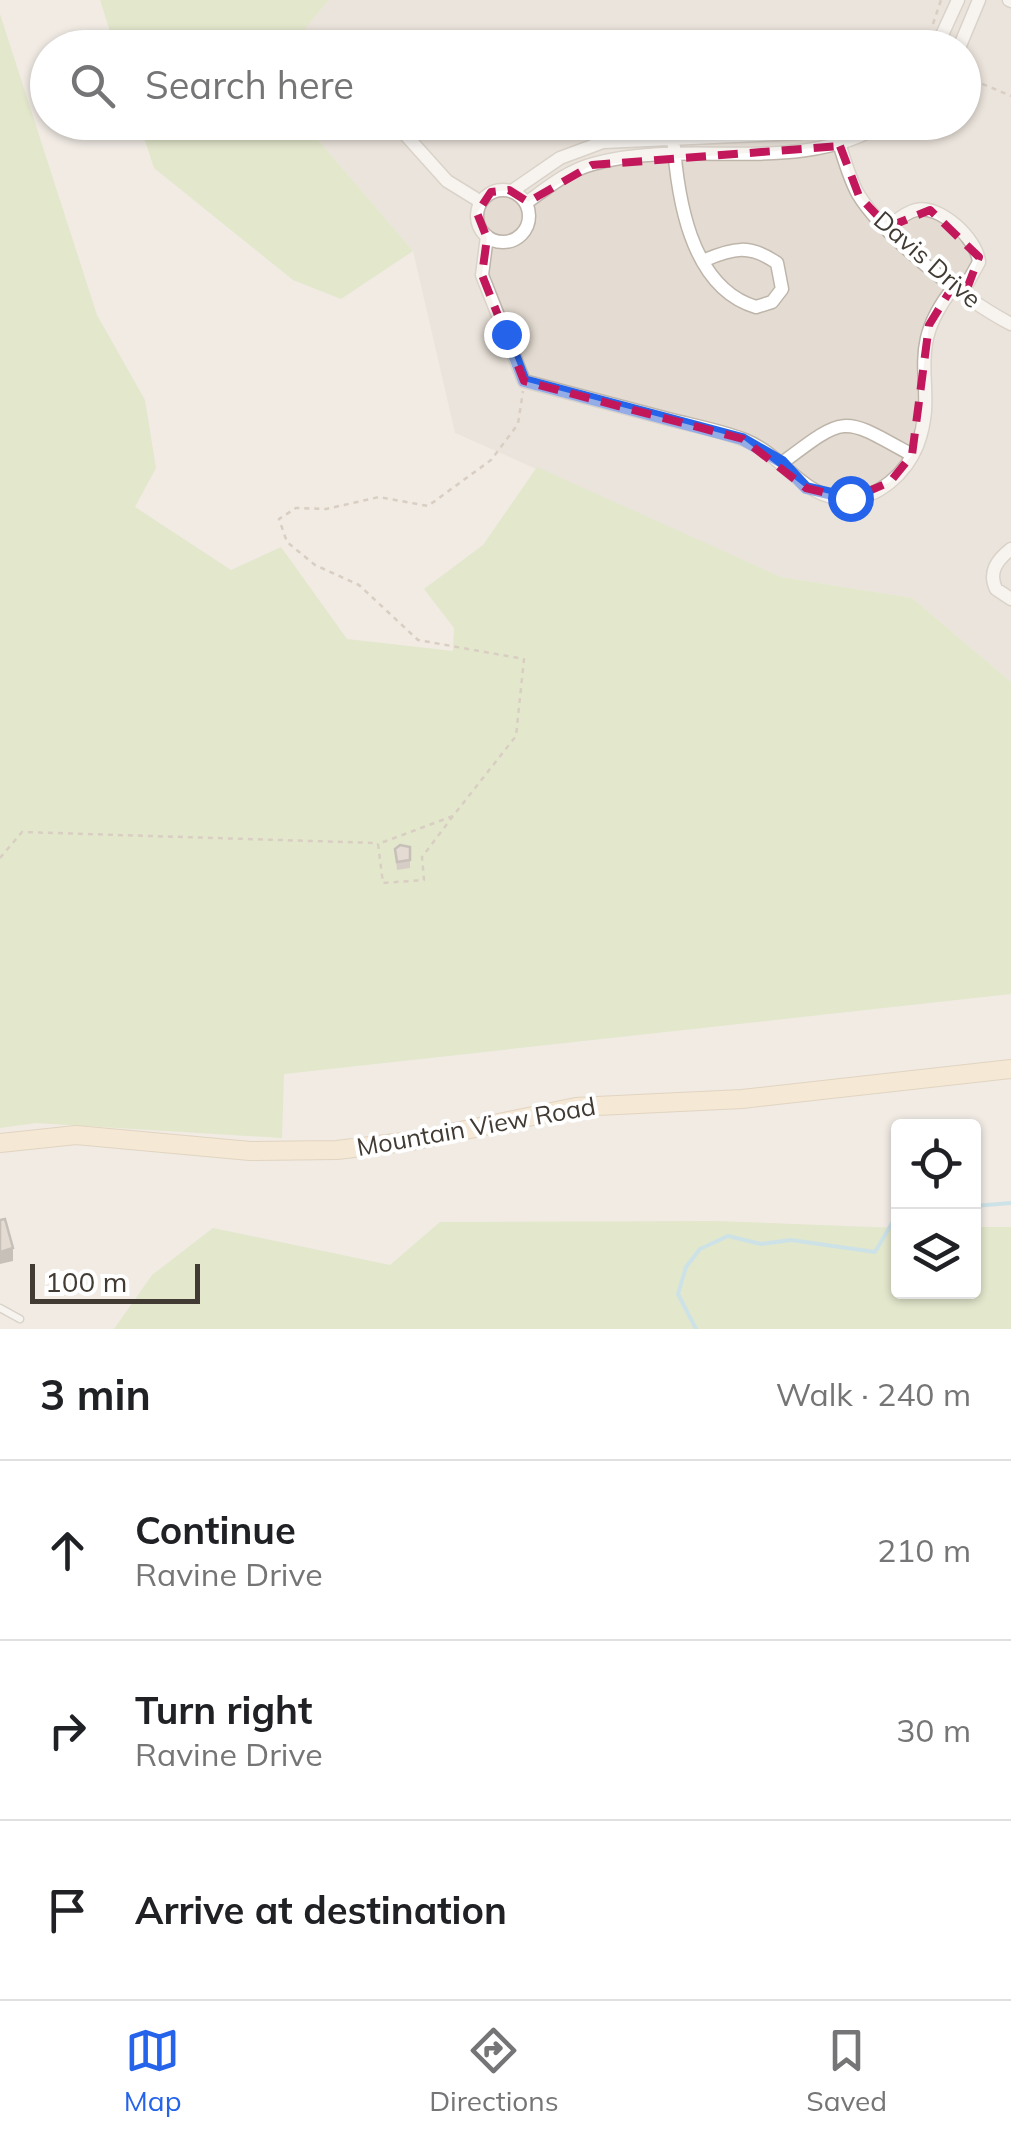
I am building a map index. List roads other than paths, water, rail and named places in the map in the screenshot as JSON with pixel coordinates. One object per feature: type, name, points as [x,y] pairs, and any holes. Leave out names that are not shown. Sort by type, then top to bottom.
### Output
[{"type":"street","points":[[944,30],[958,0]]},
{"type":"street","points":[[966,30],[979,0]]},
{"type":"street","points":[[410,140],[447,181],[481,202]]},
{"type":"street","points":[[512,191],[526,203],[529,219],[521,234],[502,242],[487,236],[478,221],[481,202],[491,192],[512,191],[548,164],[586,146],[638,140]]},
{"type":"street","points":[[673,140],[686,222],[706,260],[724,289],[749,304],[768,304],[782,289],[777,262],[751,249],[736,248],[706,260]]},
{"type":"street","points":[[762,140],[764,153]]},
{"type":"street","name":"Davis Drive","points":[[838,140],[860,196],[888,226],[958,290],[1011,324]]},
{"type":"street","points":[[526,203],[558,180],[592,164],[840,146],[852,140]]},
{"type":"street","points":[[487,236],[482,275],[524,381],[742,439],[782,462],[806,488],[850,498],[890,482],[912,455],[924,414],[923,347],[934,316],[979,262],[972,242],[930,210],[915,210],[888,226]]},
{"type":"street","points":[[782,462],[822,432],[850,423],[912,455]]},
{"type":"street","points":[[1011,550],[999,560],[993,577],[996,589],[1011,599]]},
{"type":"street","name":"Mountain View Road","points":[[0,1143],[76,1135],[250,1151],[337,1150],[412,1141],[576,1107],[742,1100],[1011,1069]]},
{"type":"lane","points":[[0,1308],[20,1318]]},
{"type":"waterway","points":[[981,1205],[1011,1203]]},
{"type":"waterway","points":[[696,1329],[678,1294],[686,1267],[700,1249],[728,1236],[761,1244],[791,1240],[875,1252],[891,1225]]}]
